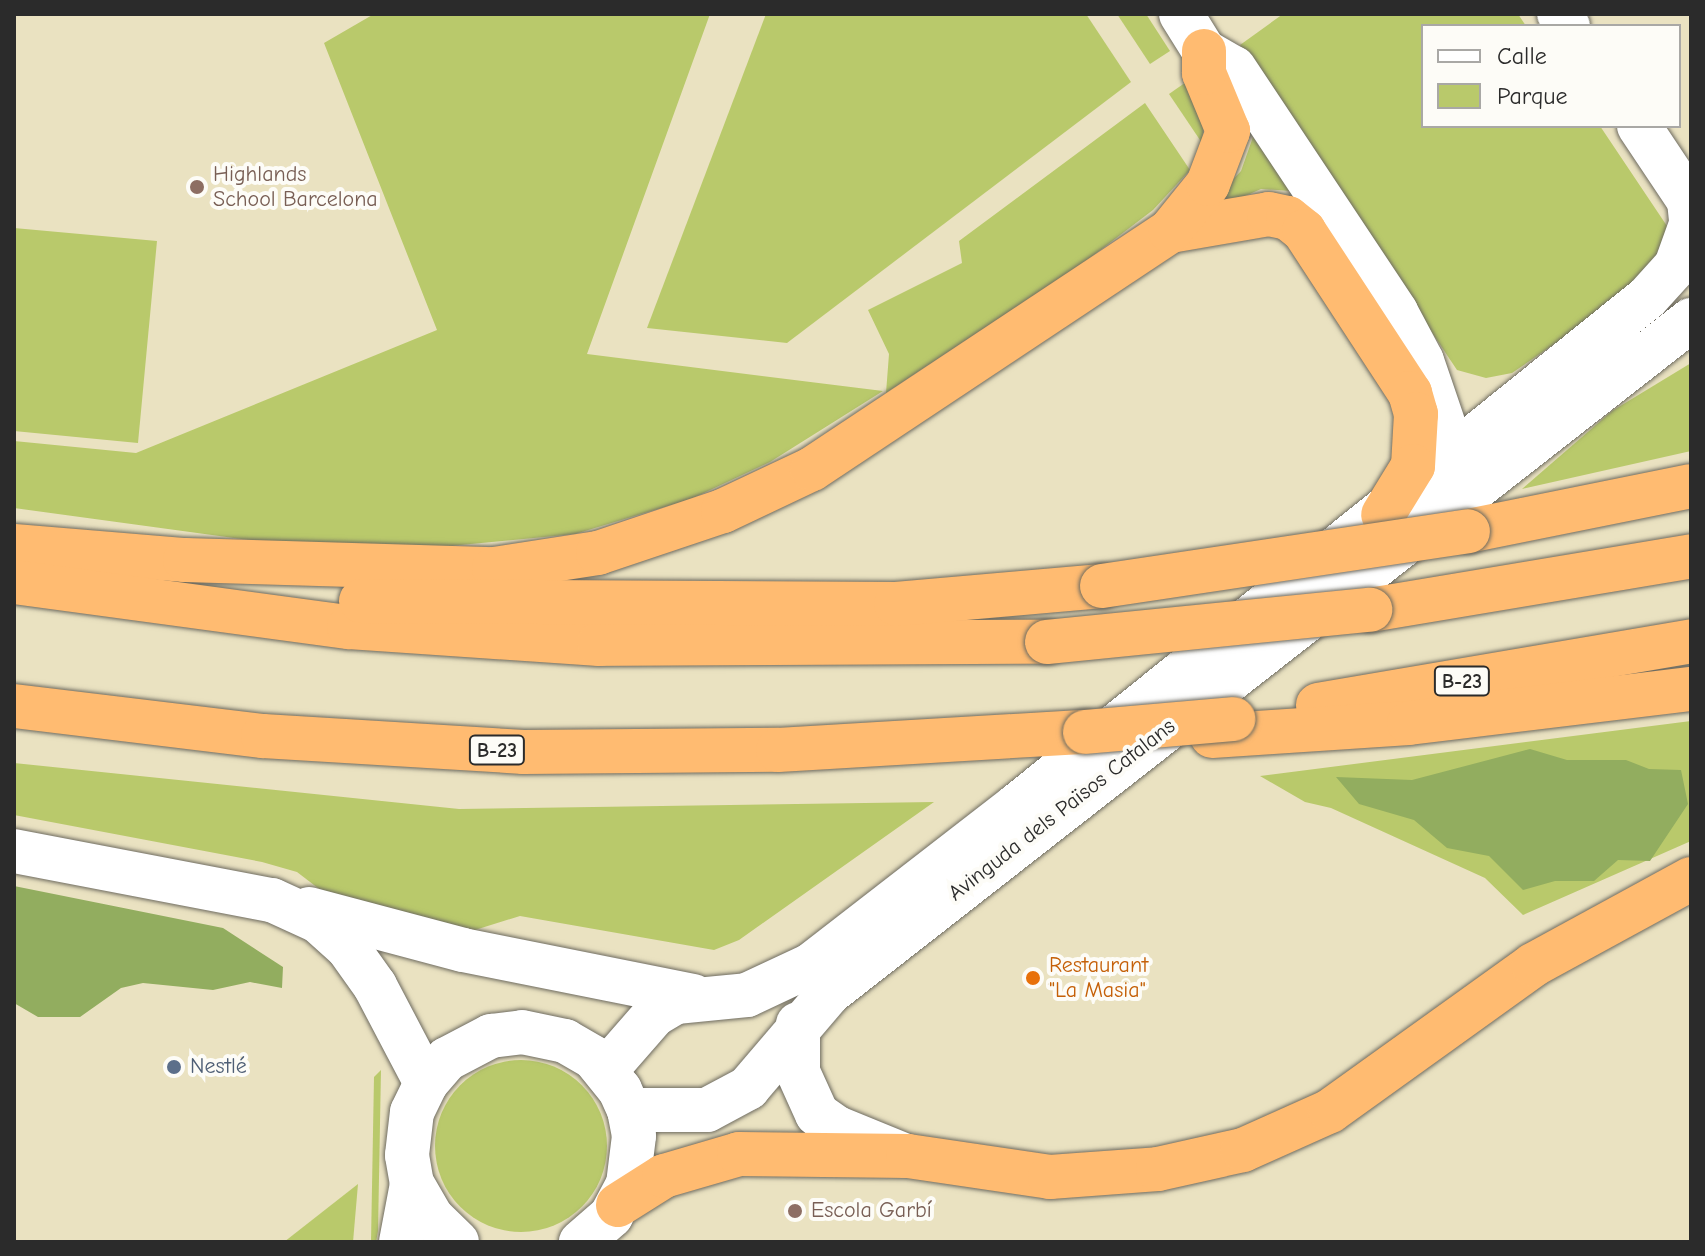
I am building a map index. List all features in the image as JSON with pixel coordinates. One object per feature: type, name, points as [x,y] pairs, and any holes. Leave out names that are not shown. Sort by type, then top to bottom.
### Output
[{"type":"highway","points":[[14,546],[185,560],[494,569],[598,553],[723,511],[812,469],[1170,231],[1212,176],[1228,131],[1204,73],[1204,51]]},
{"type":"highway","points":[[1170,231],[1269,214],[1288,218],[1304,231],[1410,393],[1416,414],[1413,466],[1383,515]]},
{"type":"highway","points":[[135,600],[896,604],[1102,586],[1457,520],[1684,486]]},
{"type":"highway","points":[[14,582],[349,627],[599,644],[1047,642],[1370,610],[1691,556]]},
{"type":"highway","name":"B-23","points":[[14,706],[263,736],[524,752],[778,750],[1222,727],[1691,641]]},
{"type":"highway","points":[[1222,727],[1409,723],[1691,689]]},
{"type":"highway","points":[[618,1205],[664,1176],[739,1154],[908,1156],[1050,1177],[1158,1169],[1243,1150],[1330,1111],[1533,965],[1691,879]]},
{"type":"street","points":[[1181,14],[1204,51],[1234,68],[1396,312],[1422,361],[1453,452],[1457,520]]},
{"type":"street","points":[[1640,128],[1691,211]]},
{"type":"street","name":"Avinguda dels Països Catalans","points":[[606,1070],[654,1015],[693,996],[747,995],[811,965],[1383,515],[1520,396],[1666,282],[1691,211]]},
{"type":"street","name":"Avinguda dels Països Catalans","points":[[629,1110],[687,1113],[726,1103],[748,1088],[798,1024],[829,993],[1457,520],[1691,320]]},
{"type":"street","points":[[1422,361],[1455,387],[1485,399],[1520,396]]},
{"type":"street","points":[[14,851],[272,900],[463,950],[693,996]]},
{"type":"street","points":[[272,900],[318,921],[348,948],[375,986],[426,1083]]},
{"type":"street","points":[[798,1024],[798,1072],[817,1114],[837,1128],[908,1156]]},
{"type":"street","points":[[401,1242],[412,1184],[408,1131],[426,1083],[447,1059],[472,1043],[522,1032],[565,1041],[606,1070],[629,1110],[634,1158],[618,1205],[581,1242]]},
{"type":"street","points":[[412,1184],[432,1218],[457,1242]]},
{"type":"green space","points":[[374,14],[710,14],[587,354],[883,391],[770,462],[691,499],[575,534],[429,548],[293,546],[14,508],[14,441],[136,453],[437,330],[324,43]]},
{"type":"green space","points":[[766,14],[1086,14],[1131,82],[787,343],[647,328]]},
{"type":"green space","points":[[1117,14],[1146,14],[1170,51],[1150,64]]},
{"type":"green space","points":[[1283,14],[1518,14],[1525,24],[1421,24],[1421,128],[1601,128],[1667,226],[1668,245],[1642,284],[1512,373],[1486,378],[1457,370],[1240,45]]},
{"type":"green space","points":[[1189,80],[1204,123],[1202,143],[1169,94]]},
{"type":"green space","points":[[1145,103],[1190,170],[1153,210],[1086,261],[886,393],[889,354],[868,310],[962,263],[959,241]]},
{"type":"green space","points":[[1253,137],[1291,191],[1261,189],[1211,211],[1207,207],[1241,171]]},
{"type":"green space","points":[[14,228],[157,241],[138,443],[14,431]]},
{"type":"green space","points":[[1691,363],[1691,451],[1522,489],[1612,411]]},
{"type":"green space","points":[[1691,721],[1691,841],[1523,915],[1485,878],[1331,808],[1305,802],[1260,776]]},
{"type":"green space","points":[[1530,749],[1567,760],[1626,760],[1649,769],[1681,770],[1688,804],[1650,861],[1618,860],[1594,881],[1555,881],[1523,890],[1489,856],[1447,848],[1414,820],[1359,804],[1336,777],[1412,780]]},
{"type":"green space","points":[[14,763],[459,809],[934,802],[739,940],[714,950],[520,916],[459,935],[331,898],[297,872],[262,862],[14,815]]},
{"type":"green space","points":[[14,886],[223,928],[283,967],[282,988],[250,982],[213,990],[143,983],[121,988],[80,1017],[38,1017],[14,1003]]},
{"type":"green space","points":[[521,1060],[554,1067],[582,1085],[600,1113],[607,1146],[600,1179],[582,1207],[554,1225],[521,1232],[488,1225],[460,1207],[442,1179],[435,1146],[442,1113],[460,1085],[488,1067]]},
{"type":"green space","points":[[381,1070],[378,1231],[376,1242],[371,1242],[374,1077]]},
{"type":"green space","points":[[358,1184],[353,1242],[284,1242]]},
{"type":"place","name":"Highlands School Barcelona","points":[[197,187]]},
{"type":"place","name":"Restaurant \"La Masia\"","points":[[1033,978]]},
{"type":"place","name":"Nestlé","points":[[174,1067]]},
{"type":"place","name":"Escola Garbí","points":[[795,1211]]}]
